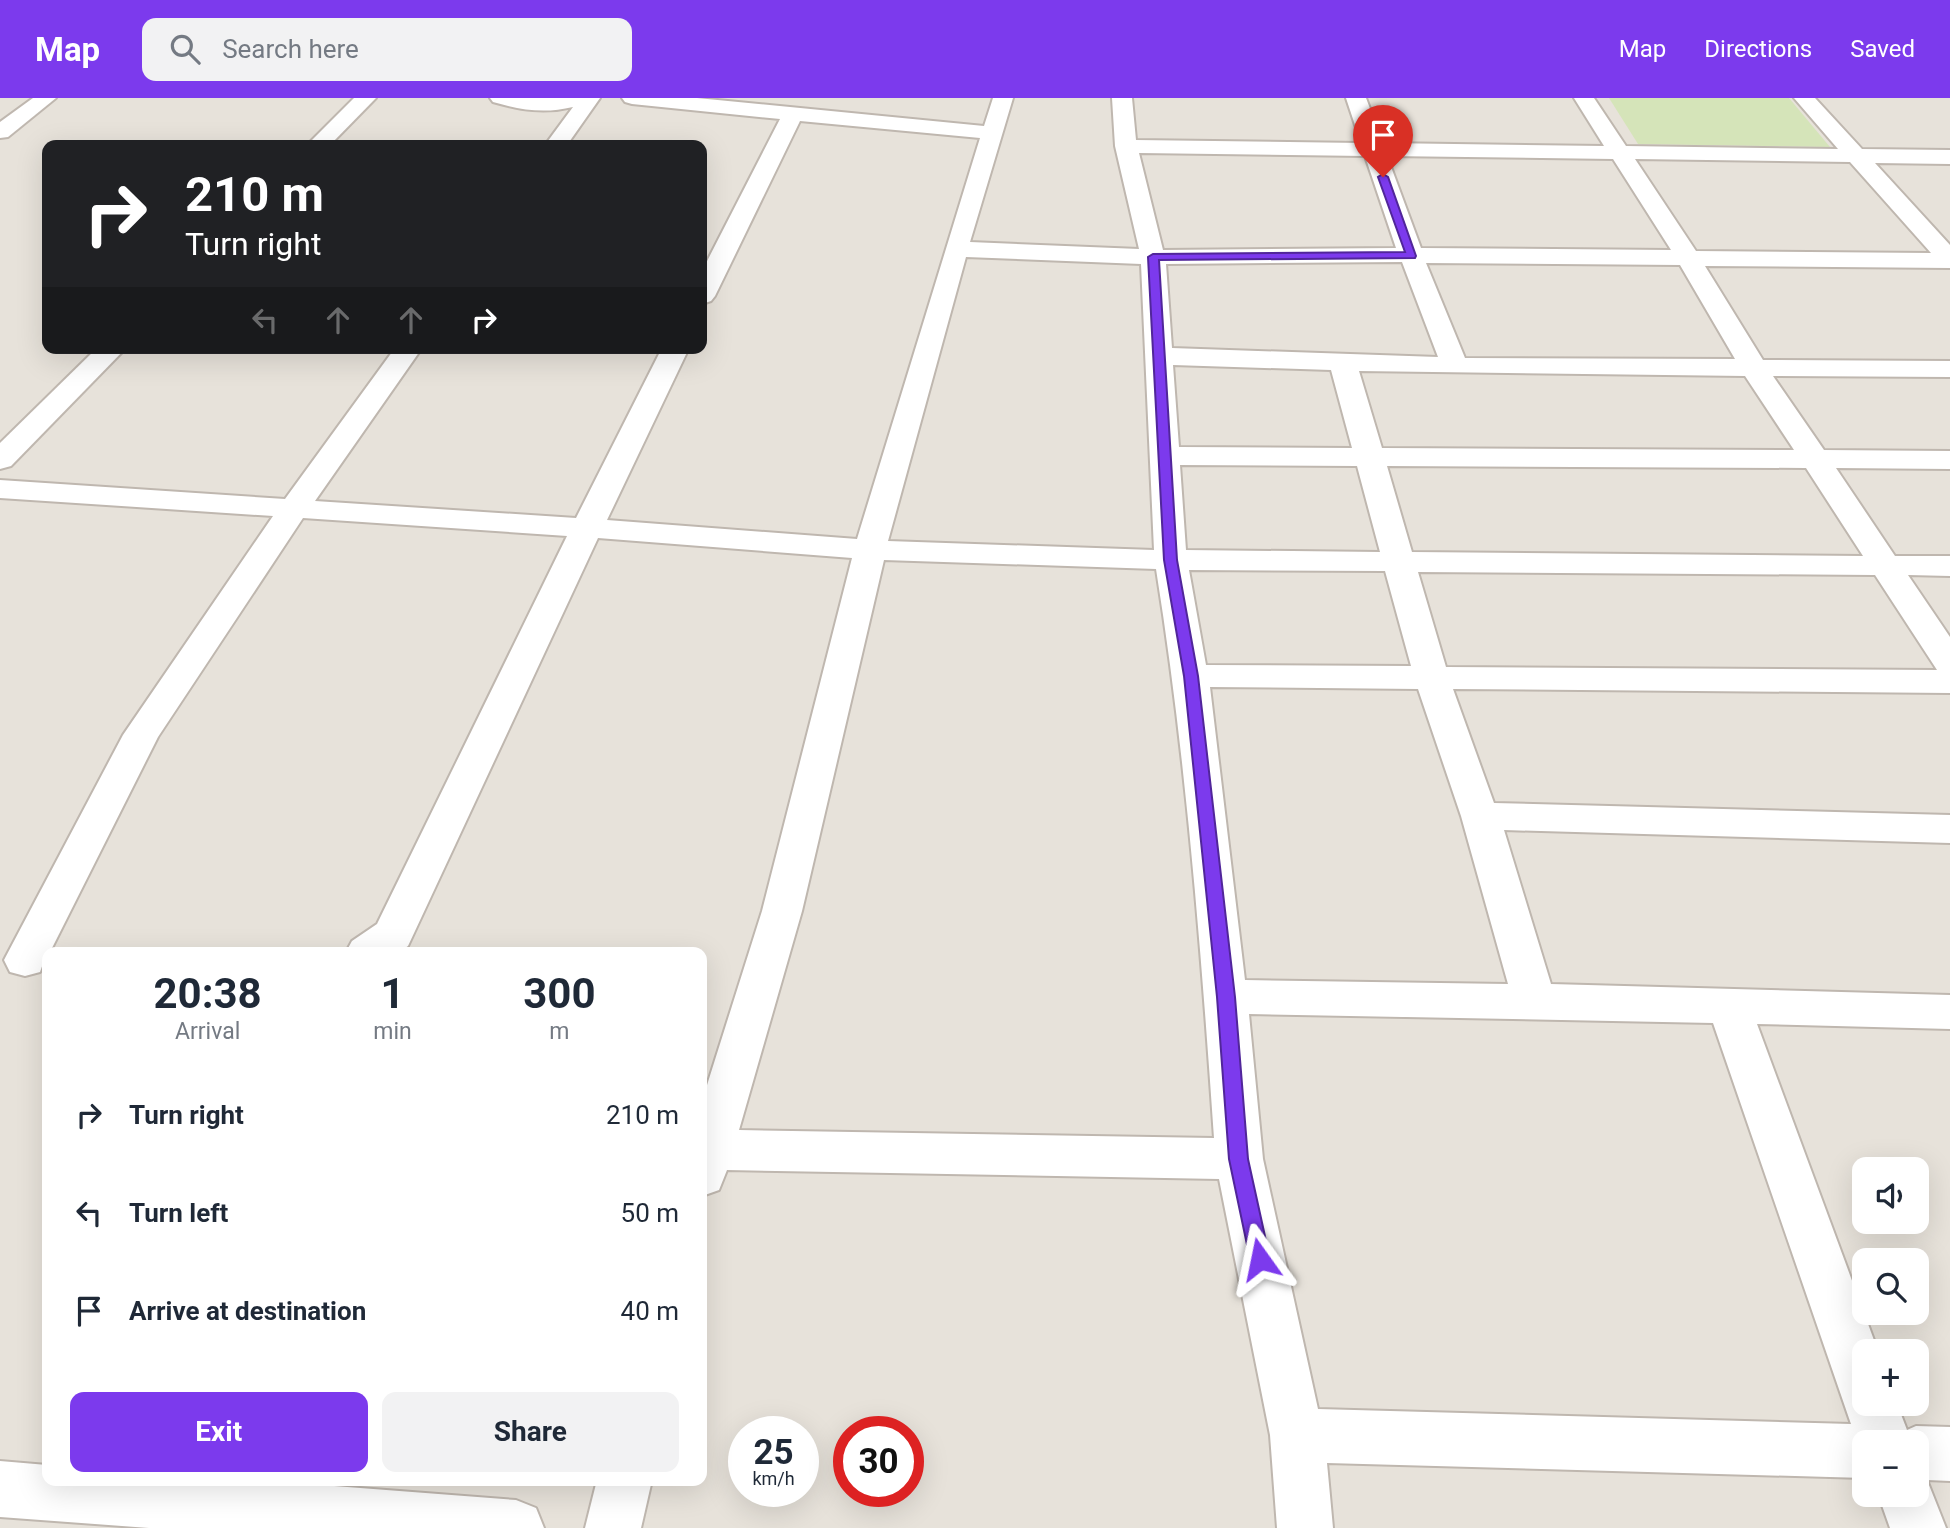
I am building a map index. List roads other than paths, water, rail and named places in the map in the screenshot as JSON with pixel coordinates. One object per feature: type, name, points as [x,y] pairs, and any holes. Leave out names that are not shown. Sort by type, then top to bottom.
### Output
[{"type":"street","points":[[0,132],[46,98]]},
{"type":"street","points":[[323,140],[366,98]]},
{"type":"street","points":[[500,98],[527,106],[549,107],[582,98]]},
{"type":"street","points":[[559,140],[590,98]]},
{"type":"street","points":[[632,98],[994,133]]},
{"type":"street","points":[[707,1156],[782,911],[870,550],[956,249],[1003,98]]},
{"type":"street","points":[[1122,98],[1126,146],[1153,257],[1171,560],[1191,676],[1226,997],[1238,1159],[1297,1435],[1305,1528]]},
{"type":"street","points":[[1356,98],[1411,256],[1455,366]]},
{"type":"street","points":[[1584,98],[1689,259],[1754,368],[1950,663]]},
{"type":"street","points":[[1804,98],[1950,260]]},
{"type":"street","points":[[707,286],[793,113]]},
{"type":"street","points":[[1126,146],[1950,157]]},
{"type":"street","points":[[956,249],[1153,257],[1950,260]]},
{"type":"street","points":[[0,460],[107,354]]},
{"type":"street","points":[[24,960],[141,735],[295,507],[405,354]]},
{"type":"street","points":[[375,947],[393,935],[673,354]]},
{"type":"street","points":[[1157,356],[1455,366],[1950,369]]},
{"type":"street","points":[[1343,362],[1431,677],[1480,816],[1534,1001]]},
{"type":"street","points":[[1163,456],[1950,460]]},
{"type":"street","points":[[0,489],[295,507],[870,550],[1171,560],[1950,566]]},
{"type":"street","points":[[1191,676],[1950,682]]},
{"type":"street","points":[[1480,816],[1950,829]]},
{"type":"street","points":[[1226,997],[1534,1001],[1950,1012]]},
{"type":"street","points":[[1730,1007],[1852,1350]]},
{"type":"street","points":[[707,1163],[1238,1159]]},
{"type":"street","points":[[1297,1435],[1852,1451]]},
{"type":"street","points":[[1929,1453],[1950,1454]]},
{"type":"street","points":[[613,1528],[624,1486]]},
{"type":"street","points":[[0,1489],[516,1528]]},
{"type":"street","points":[[1910,1507],[1918,1528]]}]
